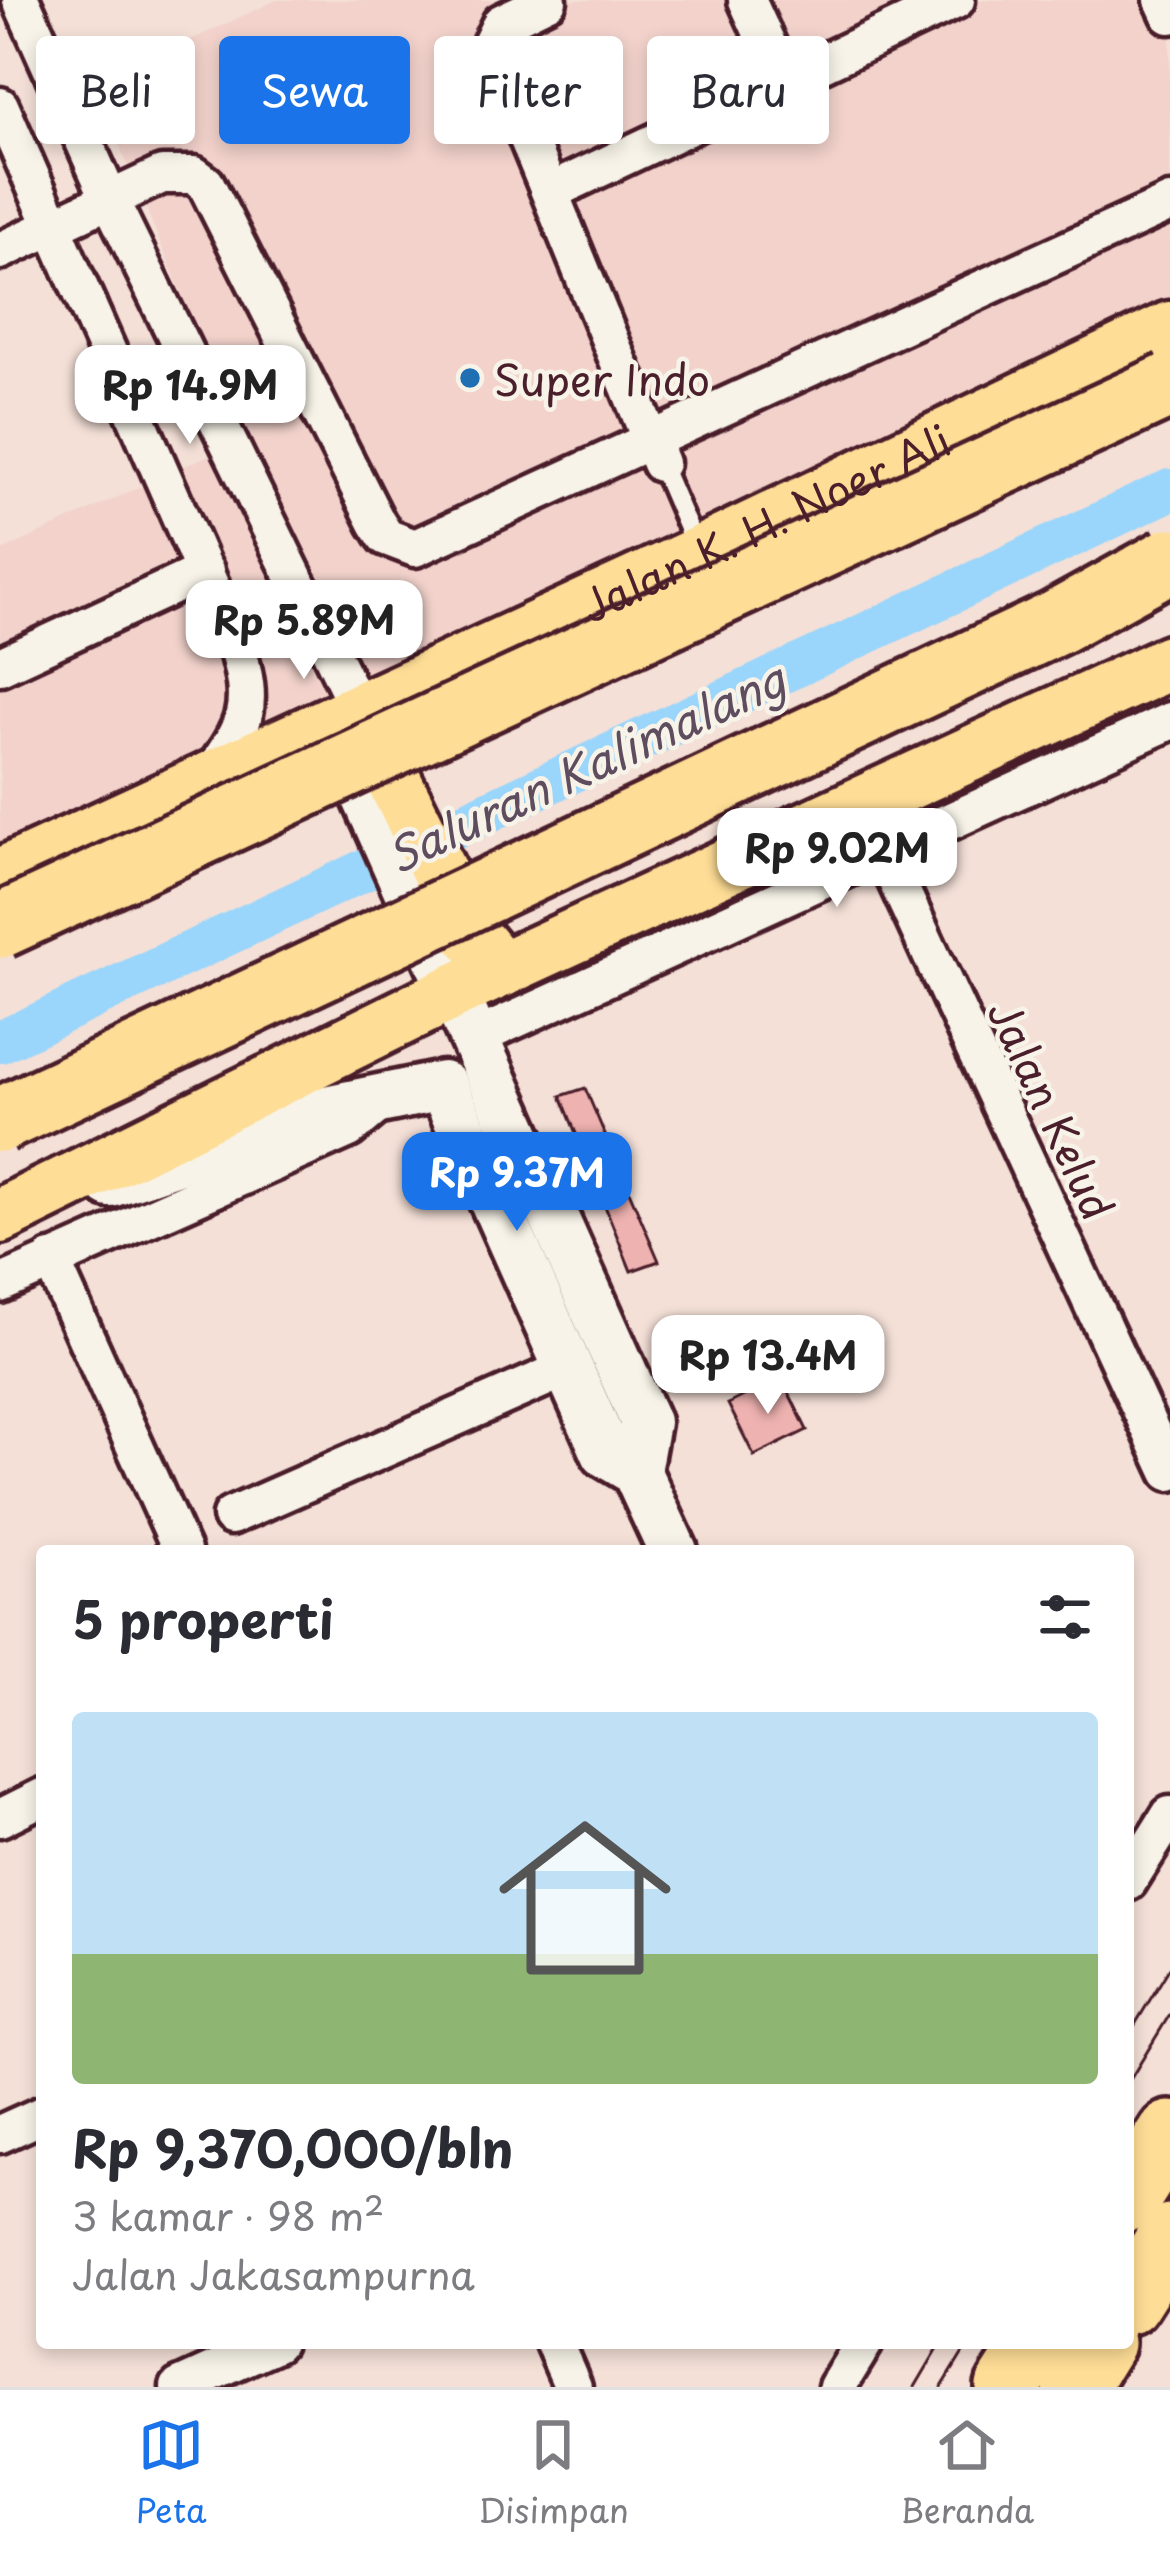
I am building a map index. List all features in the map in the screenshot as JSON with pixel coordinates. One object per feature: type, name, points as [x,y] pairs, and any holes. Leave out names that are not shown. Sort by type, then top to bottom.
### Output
[{"type":"highway","points":[[0,926],[1170,385]]},
{"type":"highway","points":[[0,1120],[1057,623],[1170,560]]},
{"type":"highway","points":[[1134,2190],[1170,2134]]},
{"type":"highway","points":[[1134,2293],[1170,2236]]},
{"type":"highway","points":[[1008,2387],[1036,2349]]},
{"type":"highway","points":[[1075,2387],[1098,2349]]},
{"type":"main road","name":"Jalan K. H. Noer Ali","points":[[0,876],[699,554],[1170,329]]},
{"type":"main road","points":[[0,1219],[478,999],[1170,662]]},
{"type":"main road","points":[[346,717],[435,901],[469,932],[478,999],[645,1422],[636,1472]]},
{"type":"main road","points":[[0,1219],[311,1113],[443,1086],[606,1453],[636,1472],[670,1545]]},
{"type":"main road","points":[[1043,2349],[1063,2387]]},
{"type":"street","points":[[21,0],[346,717]]},
{"type":"street","points":[[548,0],[501,23],[490,46],[657,454]]},
{"type":"street","points":[[747,0],[763,36]]},
{"type":"street","points":[[829,60],[956,0]]},
{"type":"street","points":[[1163,0],[1170,15]]},
{"type":"street","points":[[0,106],[205,571],[249,693],[245,724],[204,784]]},
{"type":"street","points":[[552,191],[651,144]]},
{"type":"street","points":[[0,251],[162,175],[194,175],[206,184],[376,524],[400,546],[431,544],[657,454],[1170,202]]},
{"type":"street","points":[[0,665],[205,571]]},
{"type":"street","points":[[478,999],[882,849],[1166,731]]},
{"type":"street","name":"Jalan Kelud","points":[[882,849],[1170,1472]]},
{"type":"street","points":[[0,1284],[350,1129],[388,1096]]},
{"type":"street","points":[[64,1199],[68,1253],[180,1545]]},
{"type":"street","points":[[231,1516],[565,1369]]},
{"type":"street","points":[[0,1818],[36,1800]]},
{"type":"street","points":[[1134,1872],[1170,1815]]},
{"type":"street","points":[[0,2134],[36,2118]]},
{"type":"street","points":[[179,2387],[263,2349]]},
{"type":"street","points":[[557,2349],[574,2387]]},
{"type":"street","points":[[837,2387],[860,2349]]},
{"type":"lane","points":[[657,454],[699,554]]},
{"type":"shaded area","points":[[277,0],[1170,0],[1170,329],[0,876],[0,552],[243,439],[119,144],[195,144],[195,38]]},
{"type":"building","points":[[585,1088],[659,1261],[631,1271],[561,1096]]},
{"type":"building","points":[[781,1377],[807,1430],[754,1456],[728,1404]]},
{"type":"waterway","name":"Saluran Kalimalang","points":[[0,1042],[1170,490]]},
{"type":"tram line","points":[[1134,2026],[1170,1967]]},
{"type":"tram line","points":[[1134,2073],[1170,2014]]},
{"type":"tram line","points":[[915,2387],[937,2349]]},
{"type":"tram line","points":[[942,2387],[965,2349]]},
{"type":"place","name":"Super Indo","points":[[470,378]]}]
